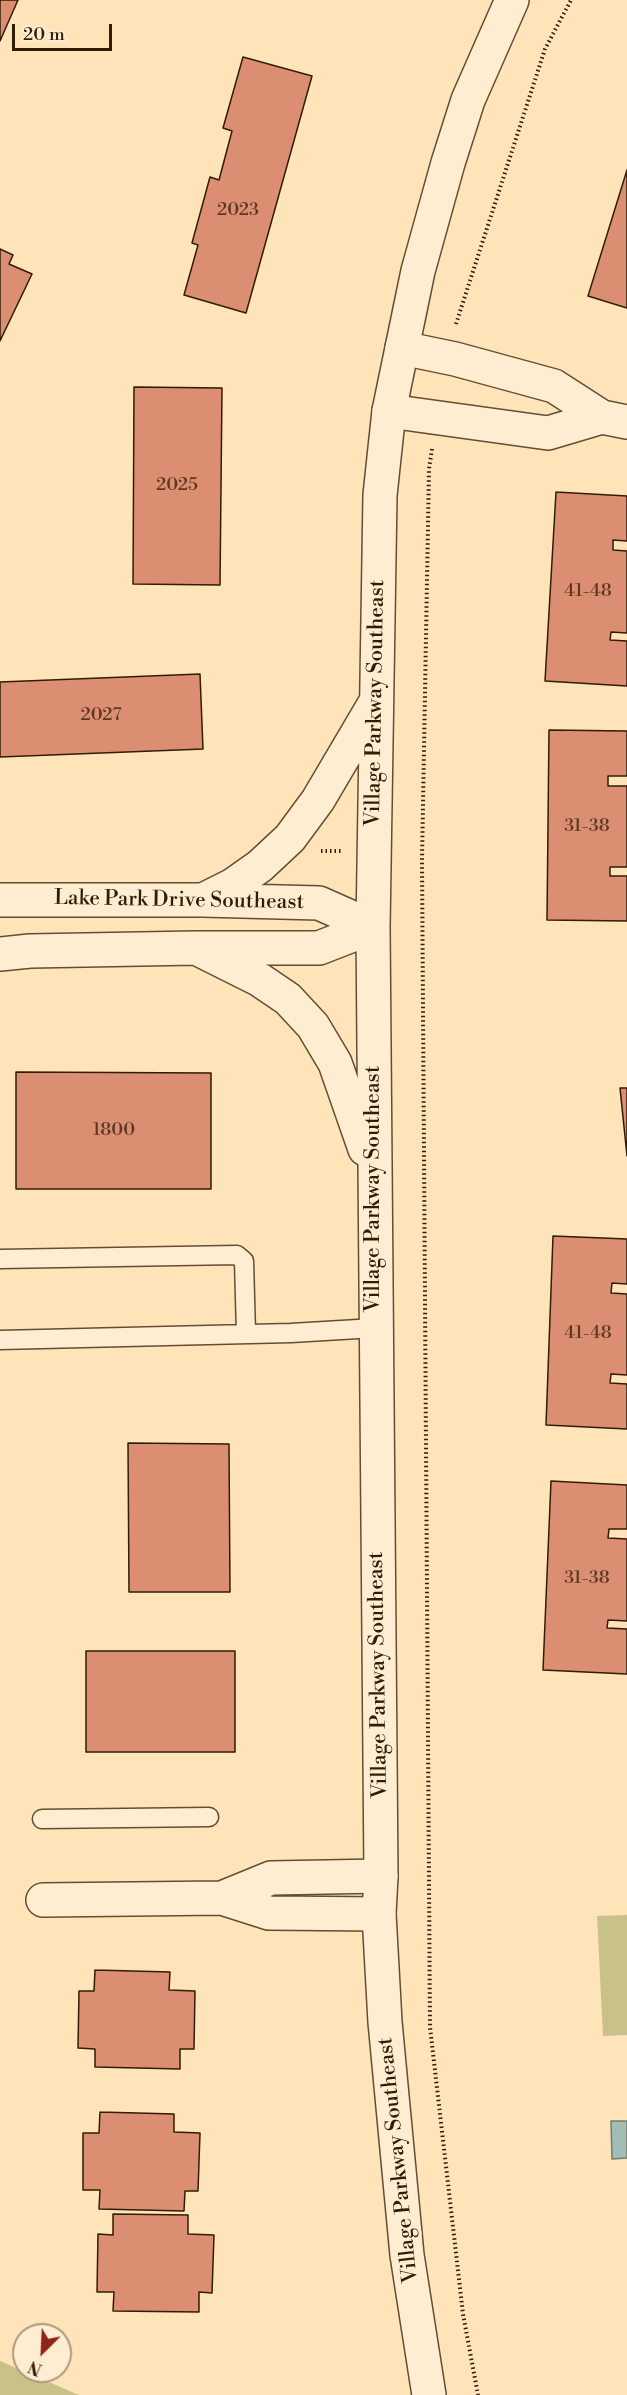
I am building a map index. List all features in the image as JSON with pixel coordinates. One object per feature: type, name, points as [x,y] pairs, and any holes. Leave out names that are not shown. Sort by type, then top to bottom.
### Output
[{"type":"street","name":"Village Parkway Southeast","points":[[429,2395],[406,2243],[385,2022],[379,1914],[381,1876],[373,927],[380,495],[389,411],[418,271],[468,100],[512,0]]},
{"type":"street","points":[[402,348],[450,358],[554,386],[615,420]]},
{"type":"street","points":[[389,411],[548,433],[615,420]]},
{"type":"street","points":[[203,900],[233,885],[260,867],[290,838],[334,775],[377,700]]},
{"type":"street","name":"Lake Park Drive Southeast","points":[[0,900],[203,900],[320,903],[373,927]]},
{"type":"street","points":[[0,954],[30,951],[319,948],[373,927]]},
{"type":"street","points":[[195,948],[260,980],[288,999],[313,1026],[335,1063],[374,1173]]},
{"type":"street","points":[[222,1898],[271,1878],[381,1876]]},
{"type":"street","points":[[43,1900],[222,1898],[269,1913],[379,1914]]},
{"type":"lane","points":[[0,1259],[237,1255],[244,1261],[246,1334]]},
{"type":"lane","points":[[0,1340],[246,1334],[375,1328]]},
{"type":"lane","points":[[42,1819],[209,1816]]},
{"type":"path","points":[[450,358],[458,312],[545,50],[571,0]]},
{"type":"path","points":[[438,417],[429,469],[422,861],[430,2027],[463,2314],[478,2395]]},
{"type":"shaded area","points":[[627,1915],[627,2035],[603,2036],[597,1916]]},
{"type":"shaded area","points":[[0,2361],[12,2366],[12,2383],[51,2383],[79,2395],[0,2395]]},
{"type":"water","points":[[611,2121],[627,2121],[627,2158],[612,2159]]},
{"type":"building","points":[[0,0],[18,0],[0,41]]},
{"type":"building","points":[[243,57],[312,76],[246,313],[184,295],[198,245],[192,243],[210,177],[219,180],[232,131],[223,128]]},
{"type":"building","points":[[627,170],[627,308],[588,296]]},
{"type":"building","points":[[0,249],[13,255],[9,264],[32,274],[0,341]]},
{"type":"building","points":[[134,387],[222,388],[220,585],[133,584]]},
{"type":"building","points":[[556,492],[627,496],[627,541],[613,540],[613,550],[627,551],[627,633],[611,632],[610,640],[627,641],[627,686],[545,681]]},
{"type":"building","points":[[200,674],[203,749],[0,757],[0,682]]},
{"type":"building","points":[[549,730],[627,731],[627,776],[608,776],[608,786],[627,786],[627,867],[610,867],[610,876],[627,876],[627,921],[547,920]]},
{"type":"building","points":[[16,1072],[211,1073],[211,1189],[16,1189]]},
{"type":"building","points":[[620,1088],[627,1088],[627,1156]]},
{"type":"building","points":[[553,1236],[627,1239],[627,1284],[612,1283],[611,1293],[627,1294],[627,1375],[611,1374],[610,1383],[627,1384],[627,1429],[546,1425]]},
{"type":"building","points":[[128,1443],[229,1444],[230,1592],[129,1592]]},
{"type":"building","points":[[551,1481],[627,1485],[627,1529],[609,1529],[608,1538],[627,1539],[627,1621],[608,1620],[607,1628],[627,1629],[627,1674],[543,1670]]},
{"type":"building","points":[[86,1651],[235,1651],[235,1752],[86,1752]]},
{"type":"building","points":[[95,1970],[170,1972],[169,1990],[195,1991],[194,2049],[180,2049],[180,2069],[95,2067],[95,2049],[78,2048],[79,1991],[94,1991]]},
{"type":"building","points":[[100,2112],[174,2114],[174,2132],[200,2133],[198,2191],[185,2191],[184,2211],[99,2209],[100,2190],[83,2190],[83,2133],[99,2133]]},
{"type":"building","points":[[113,2214],[188,2215],[188,2234],[214,2235],[212,2293],[199,2292],[199,2312],[113,2311],[114,2292],[97,2292],[98,2234],[113,2235]]}]
